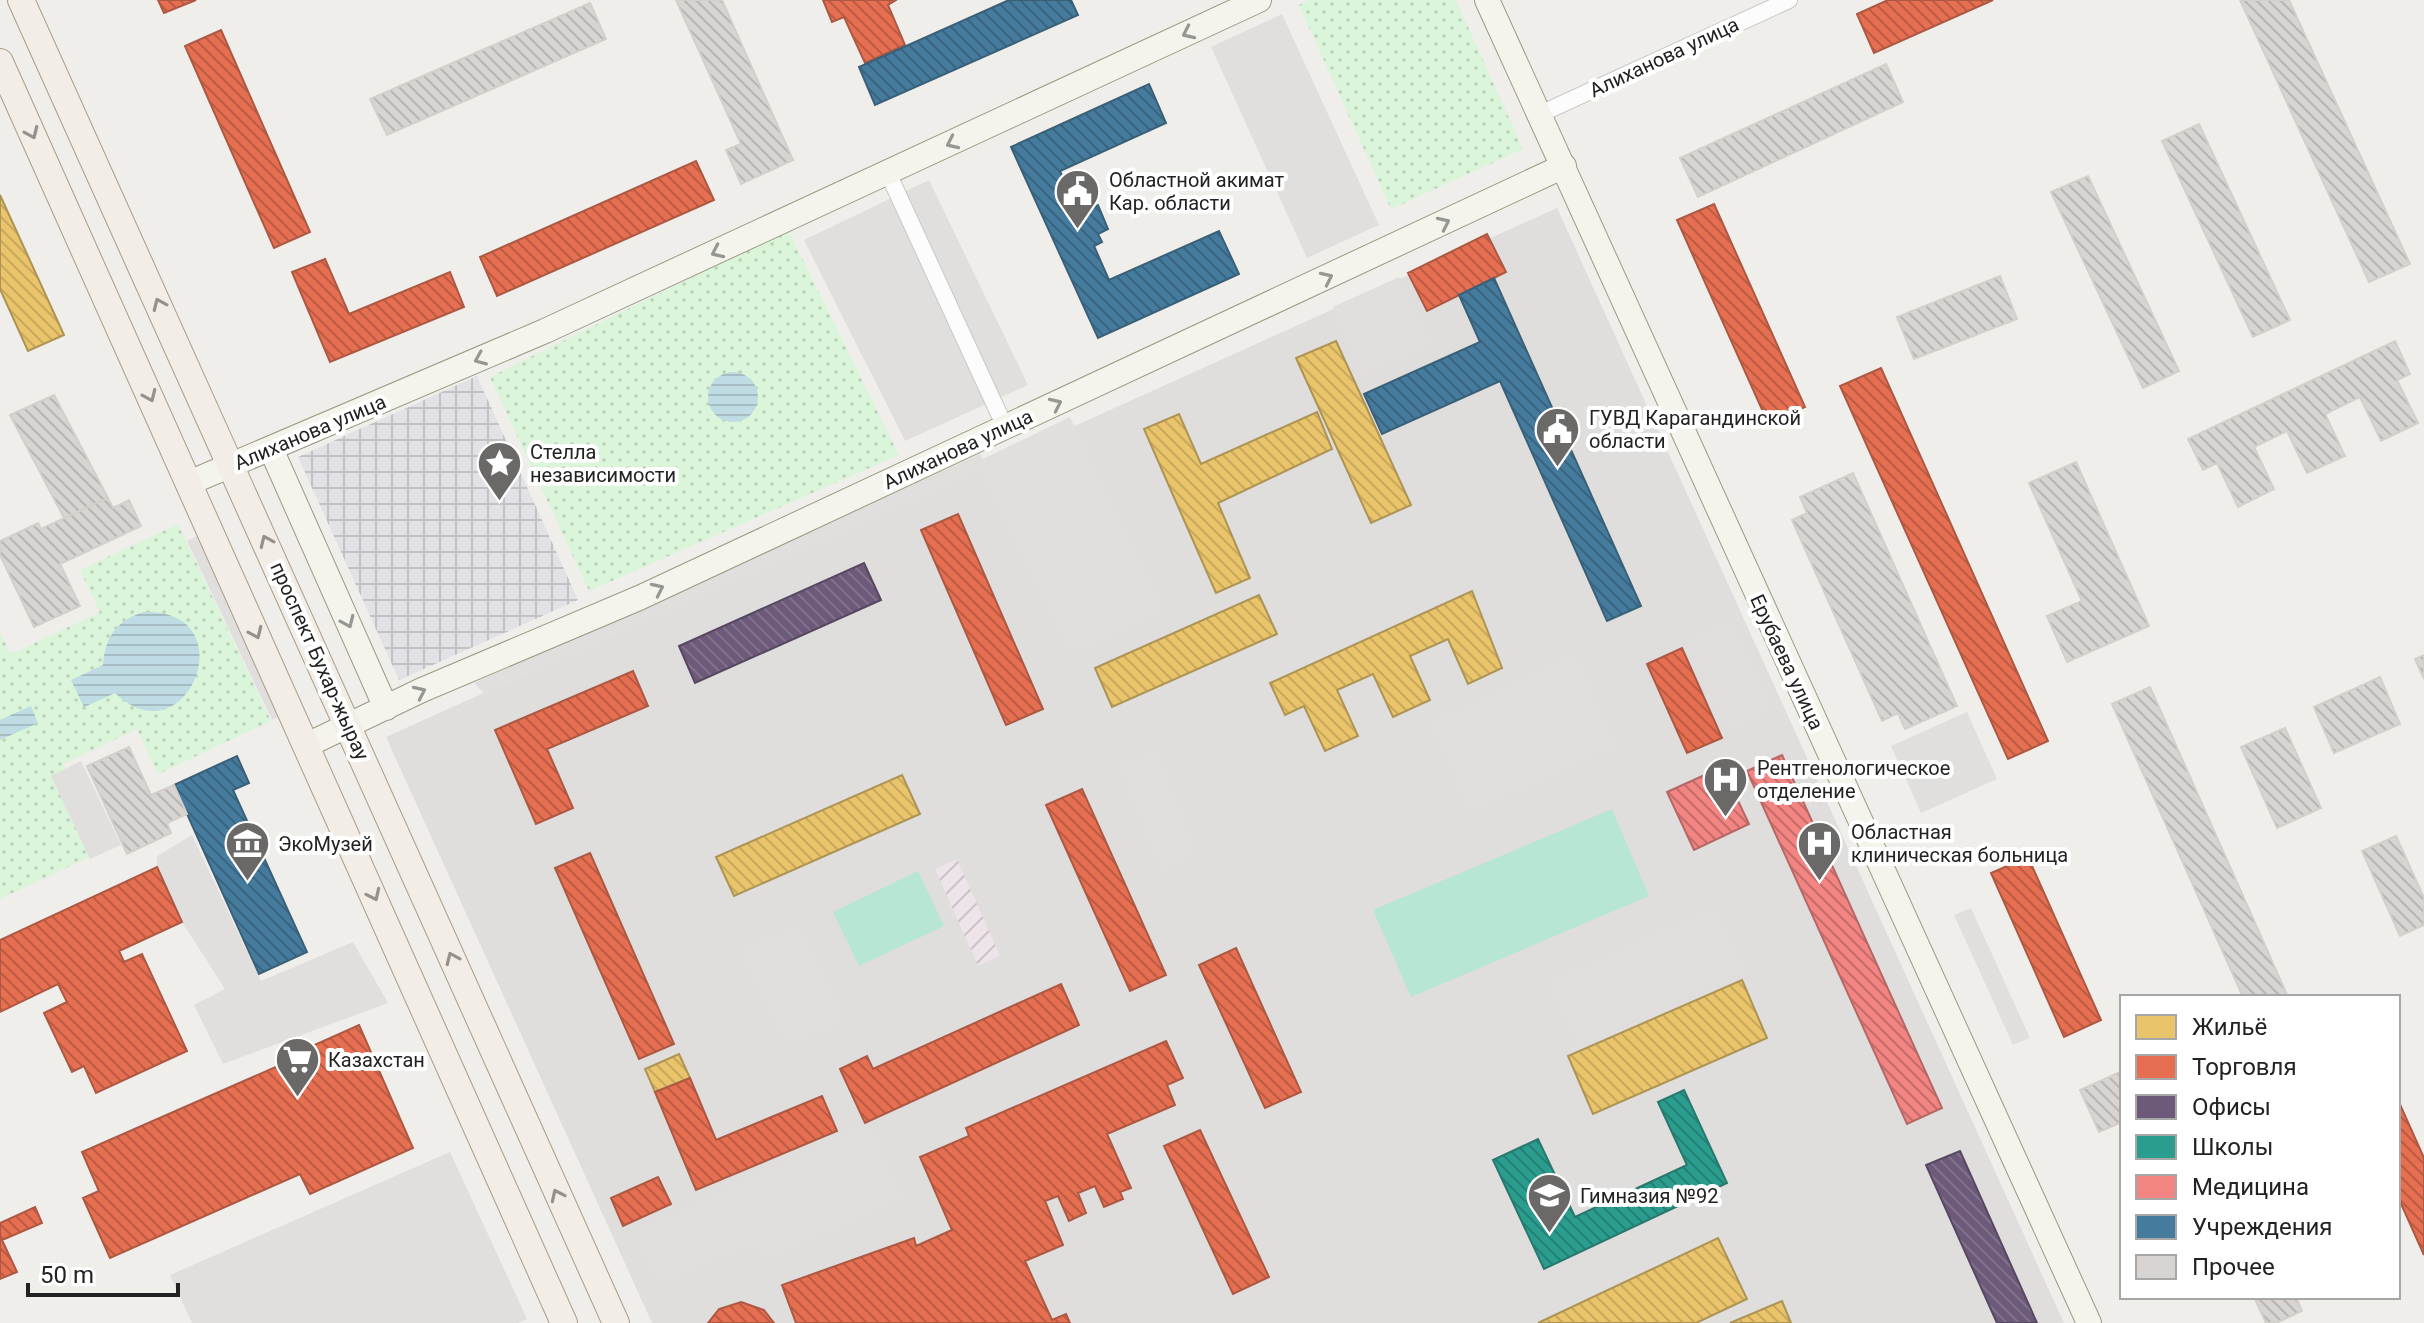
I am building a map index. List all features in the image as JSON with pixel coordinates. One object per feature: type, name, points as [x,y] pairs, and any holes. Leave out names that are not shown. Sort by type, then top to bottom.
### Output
[{"type":"main road","name":"проспект Бухар-жырау","points":[[21,0],[616,1323]]},
{"type":"main road","points":[[0,62],[564,1323]]},
{"type":"street","name":"Алиханова улица","points":[[189,483],[545,331],[1259,0]]},
{"type":"street","name":"Ерубаева улица","points":[[1487,0],[1800,690],[1912,926],[2089,1323]]},
{"type":"street","name":"Алиханова улица","points":[[1538,115],[1789,0]]},
{"type":"street","name":"Алиханова улица","points":[[307,745],[639,598],[1564,166]]},
{"type":"street","points":[[888,173],[1005,427]]},
{"type":"street","points":[[271,449],[386,708]]},
{"type":"shaded area","points":[[1282,14],[1379,225],[1307,258],[1211,47]]},
{"type":"shaded area","points":[[929,180],[1028,385],[905,441],[804,240]]},
{"type":"shaded area","points":[[1557,208],[2064,1323],[652,1323],[386,737]]},
{"type":"shaded area","points":[[1399,277],[1429,343],[1363,373],[1333,307]]},
{"type":"shaded area","points":[[477,376],[578,600],[399,680],[298,457]]},
{"type":"shaded area","points":[[1070,417],[1162,609],[1070,653],[982,469],[484,693],[474,683],[980,454],[983,459]]},
{"type":"shaded area","points":[[201,534],[285,714],[272,720],[187,541]]},
{"type":"shaded area","points":[[1729,621],[1771,710],[1730,729],[1688,640]]},
{"type":"shaded area","points":[[1574,657],[1615,745],[1472,811],[1431,723]]},
{"type":"shaded area","points":[[1967,712],[1997,779],[1921,813],[1891,746]]},
{"type":"shaded area","points":[[1156,752],[1196,854],[1161,868],[1121,766]]},
{"type":"shaded area","points":[[81,761],[121,845],[90,859],[51,776]]},
{"type":"shaded area","points":[[192,835],[261,981],[353,942],[388,1003],[223,1064],[194,1005],[225,989],[182,922],[157,867],[157,856]]},
{"type":"shaded area","points":[[957,859],[1000,956],[978,966],[935,869]]},
{"type":"shaded area","points":[[1971,908],[2030,1038],[2013,1045],[1954,915]]},
{"type":"shaded area","points":[[1713,909],[1742,971],[1578,1045],[1549,983]]},
{"type":"shaded area","points":[[799,927],[843,1021],[786,1042],[741,951]]},
{"type":"shaded area","points":[[868,1125],[901,1197],[765,1260],[755,1240],[660,1284],[636,1232]]},
{"type":"shaded area","points":[[450,1152],[527,1319],[518,1323],[192,1323],[170,1275]]},
{"type":"green space","points":[[1309,0],[1456,0],[1523,149],[1391,209],[1299,5]]},
{"type":"green space","points":[[788,230],[899,455],[589,591],[490,377]]},
{"type":"green space","points":[[178,524],[271,721],[158,774],[137,729],[63,764],[104,850],[0,899],[0,632],[11,654],[100,612],[80,570]]},
{"type":"green space","points":[[1612,809],[1649,896],[1411,997],[1373,910]]},
{"type":"green space","points":[[918,871],[944,926],[859,966],[833,912]]},
{"type":"water","points":[[733,372],[751,379],[758,397],[751,415],[733,422],[715,415],[708,397],[715,379]]},
{"type":"water","points":[[144,612],[176,617],[193,633],[200,655],[196,677],[183,697],[165,709],[141,709],[115,693],[84,707],[71,680],[103,665],[106,646],[114,631],[126,620]]},
{"type":"water","points":[[31,706],[38,723],[0,740],[0,720]]},
{"type":"building: Жильё","points":[[0,195],[64,335],[28,351],[0,289]]},
{"type":"building: Жильё","points":[[1336,341],[1411,505],[1371,523],[1296,358]]},
{"type":"building: Жильё","points":[[1317,412],[1332,449],[1218,503],[1250,578],[1216,593],[1144,429],[1179,414],[1201,464]]},
{"type":"building: Жильё","points":[[1472,591],[1502,668],[1468,684],[1448,639],[1410,656],[1430,700],[1393,717],[1373,674],[1337,690],[1358,736],[1325,751],[1304,706],[1285,715],[1270,683]]},
{"type":"building: Жильё","points":[[1259,595],[1277,634],[1112,707],[1095,668]]},
{"type":"building: Жильё","points":[[902,775],[920,814],[734,896],[716,857]]},
{"type":"building: Жильё","points":[[1742,980],[1767,1038],[1593,1114],[1568,1056]]},
{"type":"building: Жильё","points":[[679,1054],[690,1078],[655,1092],[645,1069]]},
{"type":"building: Жильё","points":[[1718,1238],[1747,1299],[1696,1323],[1538,1323]]},
{"type":"building: Жильё","points":[[1782,1301],[1791,1323],[1730,1323]]},
{"type":"building: Торговля","points":[[158,0],[196,0],[164,13]]},
{"type":"building: Торговля","points":[[823,0],[896,0],[888,5],[905,45],[865,63],[844,17],[832,22]]},
{"type":"building: Торговля","points":[[1888,0],[1993,0],[1874,53],[1857,14]]},
{"type":"building: Торговля","points":[[221,30],[310,232],[274,248],[185,46]]},
{"type":"building: Торговля","points":[[696,161],[714,200],[497,296],[480,257]]},
{"type":"building: Торговля","points":[[1714,204],[1805,407],[1768,423],[1677,220]]},
{"type":"building: Торговля","points":[[1487,234],[1506,272],[1427,311],[1408,273]]},
{"type":"building: Торговля","points":[[325,259],[349,314],[450,272],[464,307],[330,362],[292,272]]},
{"type":"building: Торговля","points":[[1881,368],[2048,741],[2008,759],[1840,386]]},
{"type":"building: Торговля","points":[[958,514],[1043,709],[1006,725],[921,530]]},
{"type":"building: Торговля","points":[[1682,648],[1722,738],[1687,753],[1647,664]]},
{"type":"building: Торговля","points":[[633,671],[648,706],[547,749],[573,808],[536,824],[495,730]]},
{"type":"building: Торговля","points":[[1082,789],[1166,975],[1130,991],[1046,805]]},
{"type":"building: Торговля","points":[[590,853],[674,1044],[639,1059],[555,868]]},
{"type":"building: Торговля","points":[[2028,857],[2101,1020],[2064,1037],[1991,873]]},
{"type":"building: Торговля","points":[[157,867],[182,922],[119,951],[124,962],[142,954],[187,1051],[96,1093],[84,1066],[72,1072],[44,1013],[67,1002],[58,984],[0,1012],[0,940]]},
{"type":"building: Торговля","points":[[1236,948],[1301,1092],[1265,1108],[1199,965]]},
{"type":"building: Торговля","points":[[1061,984],[1079,1025],[865,1123],[840,1069],[867,1056],[873,1069]]},
{"type":"building: Торговля","name":"Казахстан","points":[[359,1025],[413,1148],[310,1194],[300,1174],[110,1258],[83,1198],[99,1191],[82,1152],[312,1051],[310,1047]]},
{"type":"building: Торговля","points":[[1166,1041],[1183,1078],[1167,1085],[1175,1105],[1107,1134],[1131,1188],[1120,1192],[1123,1199],[1104,1207],[1095,1186],[1078,1193],[1086,1213],[1069,1221],[1058,1196],[1045,1201],[1063,1245],[1025,1261],[1052,1320],[1066,1314],[1070,1323],[796,1323],[782,1285],[914,1238],[916,1246],[952,1230],[920,1157],[969,1136],[966,1128]]},
{"type":"building: Торговля","points":[[690,1078],[716,1140],[822,1096],[837,1131],[696,1190],[655,1092]]},
{"type":"building: Торговля","points":[[2400,1104],[2424,1158],[2424,1255],[2400,1201]]},
{"type":"building: Торговля","points":[[1200,1130],[1269,1277],[1233,1294],[1164,1146]]},
{"type":"building: Торговля","points":[[658,1177],[671,1204],[623,1226],[611,1198]]},
{"type":"building: Торговля","points":[[35,1207],[42,1223],[2,1240],[17,1272],[0,1279],[0,1223]]},
{"type":"building: Торговля","points":[[741,1302],[764,1310],[774,1323],[708,1323],[719,1309]]},
{"type":"building: Офисы","points":[[864,563],[881,600],[695,683],[679,646]]},
{"type":"building: Офисы","points":[[1960,1151],[2037,1323],[1997,1323],[1926,1165]]},
{"type":"building: Школы","points":[[1684,1090],[1727,1183],[1544,1269],[1493,1160],[1538,1139],[1575,1217],[1687,1165],[1658,1102]]},
{"type":"building: Медицина","points":[[1782,755],[1942,1108],[1907,1124],[1747,771]]},
{"type":"building: Медицина","points":[[1722,767],[1749,824],[1694,850],[1667,792]]},
{"type":"building: Учреждения","points":[[1009,0],[1071,0],[1078,15],[875,105],[859,67]]},
{"type":"building: Учреждения","points":[[1149,84],[1166,123],[1060,171],[1076,207],[1087,203],[1090,209],[1098,205],[1108,229],[1098,234],[1102,242],[1094,246],[1109,280],[1219,231],[1239,274],[1098,338],[1011,147]]},
{"type":"building: Учреждения","points":[[1494,278],[1641,606],[1607,621],[1500,381],[1382,434],[1364,394],[1480,342],[1459,295]]},
{"type":"building: Учреждения","name":"ЭкоМузей","points":[[237,756],[249,783],[233,790],[307,952],[259,974],[174,785]]},
{"type":"building: Прочее","points":[[676,0],[722,0],[793,160],[741,184],[726,150],[741,144]]},
{"type":"building: Прочее","points":[[2240,0],[2289,0],[2410,264],[2369,282]]},
{"type":"building: Прочее","points":[[590,3],[606,39],[387,135],[370,99]]},
{"type":"building: Прочее","points":[[1886,64],[1903,102],[1698,197],[1680,158]]},
{"type":"building: Прочее","points":[[2199,124],[2290,320],[2253,337],[2162,141]]},
{"type":"building: Прочее","points":[[2088,176],[2179,371],[2143,388],[2051,192]]},
{"type":"building: Прочее","points":[[2000,276],[2017,319],[1914,359],[1897,317]]},
{"type":"building: Прочее","points":[[2395,341],[2410,374],[2397,380],[2418,423],[2381,441],[2360,397],[2325,414],[2345,456],[2307,473],[2287,431],[2254,447],[2274,489],[2238,507],[2217,463],[2203,470],[2188,439]]},
{"type":"building: Прочее","points":[[54,395],[108,498],[64,518],[10,415]]},
{"type":"building: Прочее","points":[[2076,462],[2149,626],[2067,662],[2047,616],[2082,601],[2029,483]]},
{"type":"building: Прочее","points":[[1853,473],[1957,706],[1905,729],[1898,713],[1882,721],[1792,520],[1807,513],[1800,497]]},
{"type":"building: Прочее","points":[[108,498],[113,508],[129,500],[141,526],[60,564],[80,606],[34,627],[0,555],[0,541],[38,523],[41,529]]},
{"type":"building: Прочее","points":[[2424,655],[2424,679],[2415,659]]},
{"type":"building: Прочее","points":[[2380,677],[2400,724],[2334,753],[2314,707]]},
{"type":"building: Прочее","points":[[2150,687],[2287,995],[2242,995],[2112,704]]},
{"type":"building: Прочее","points":[[2285,728],[2321,808],[2277,828],[2241,747]]},
{"type":"building: Прочее","points":[[129,747],[151,795],[174,785],[187,814],[167,823],[171,833],[127,854],[87,766]]},
{"type":"building: Прочее","points":[[2396,836],[2424,898],[2424,925],[2400,936],[2362,851]]},
{"type":"building: Прочее","points":[[2120,1072],[2120,1123],[2099,1132],[2080,1090]]},
{"type":"building: Прочее","points":[[2255,1299],[2297,1299],[2302,1311],[2276,1323],[2266,1323]]},
{"type":"place","name":"Областной акимат Кар. области","points":[[1078,231]]},
{"type":"place","name":"ГУВД Карагандинской области","points":[[1558,468]]},
{"type":"place","name":"Стелла независимости","points":[[499,502]]},
{"type":"place","name":"Рентгенологическое отделение","points":[[1726,819]]},
{"type":"place","name":"Областная клиническая больница","points":[[1820,882]]},
{"type":"place","name":"ЭкоМузей","points":[[247,883]]},
{"type":"place","name":"Казахстан","points":[[297,1099]]},
{"type":"place","name":"Гимназия №92","points":[[1549,1235]]}]
